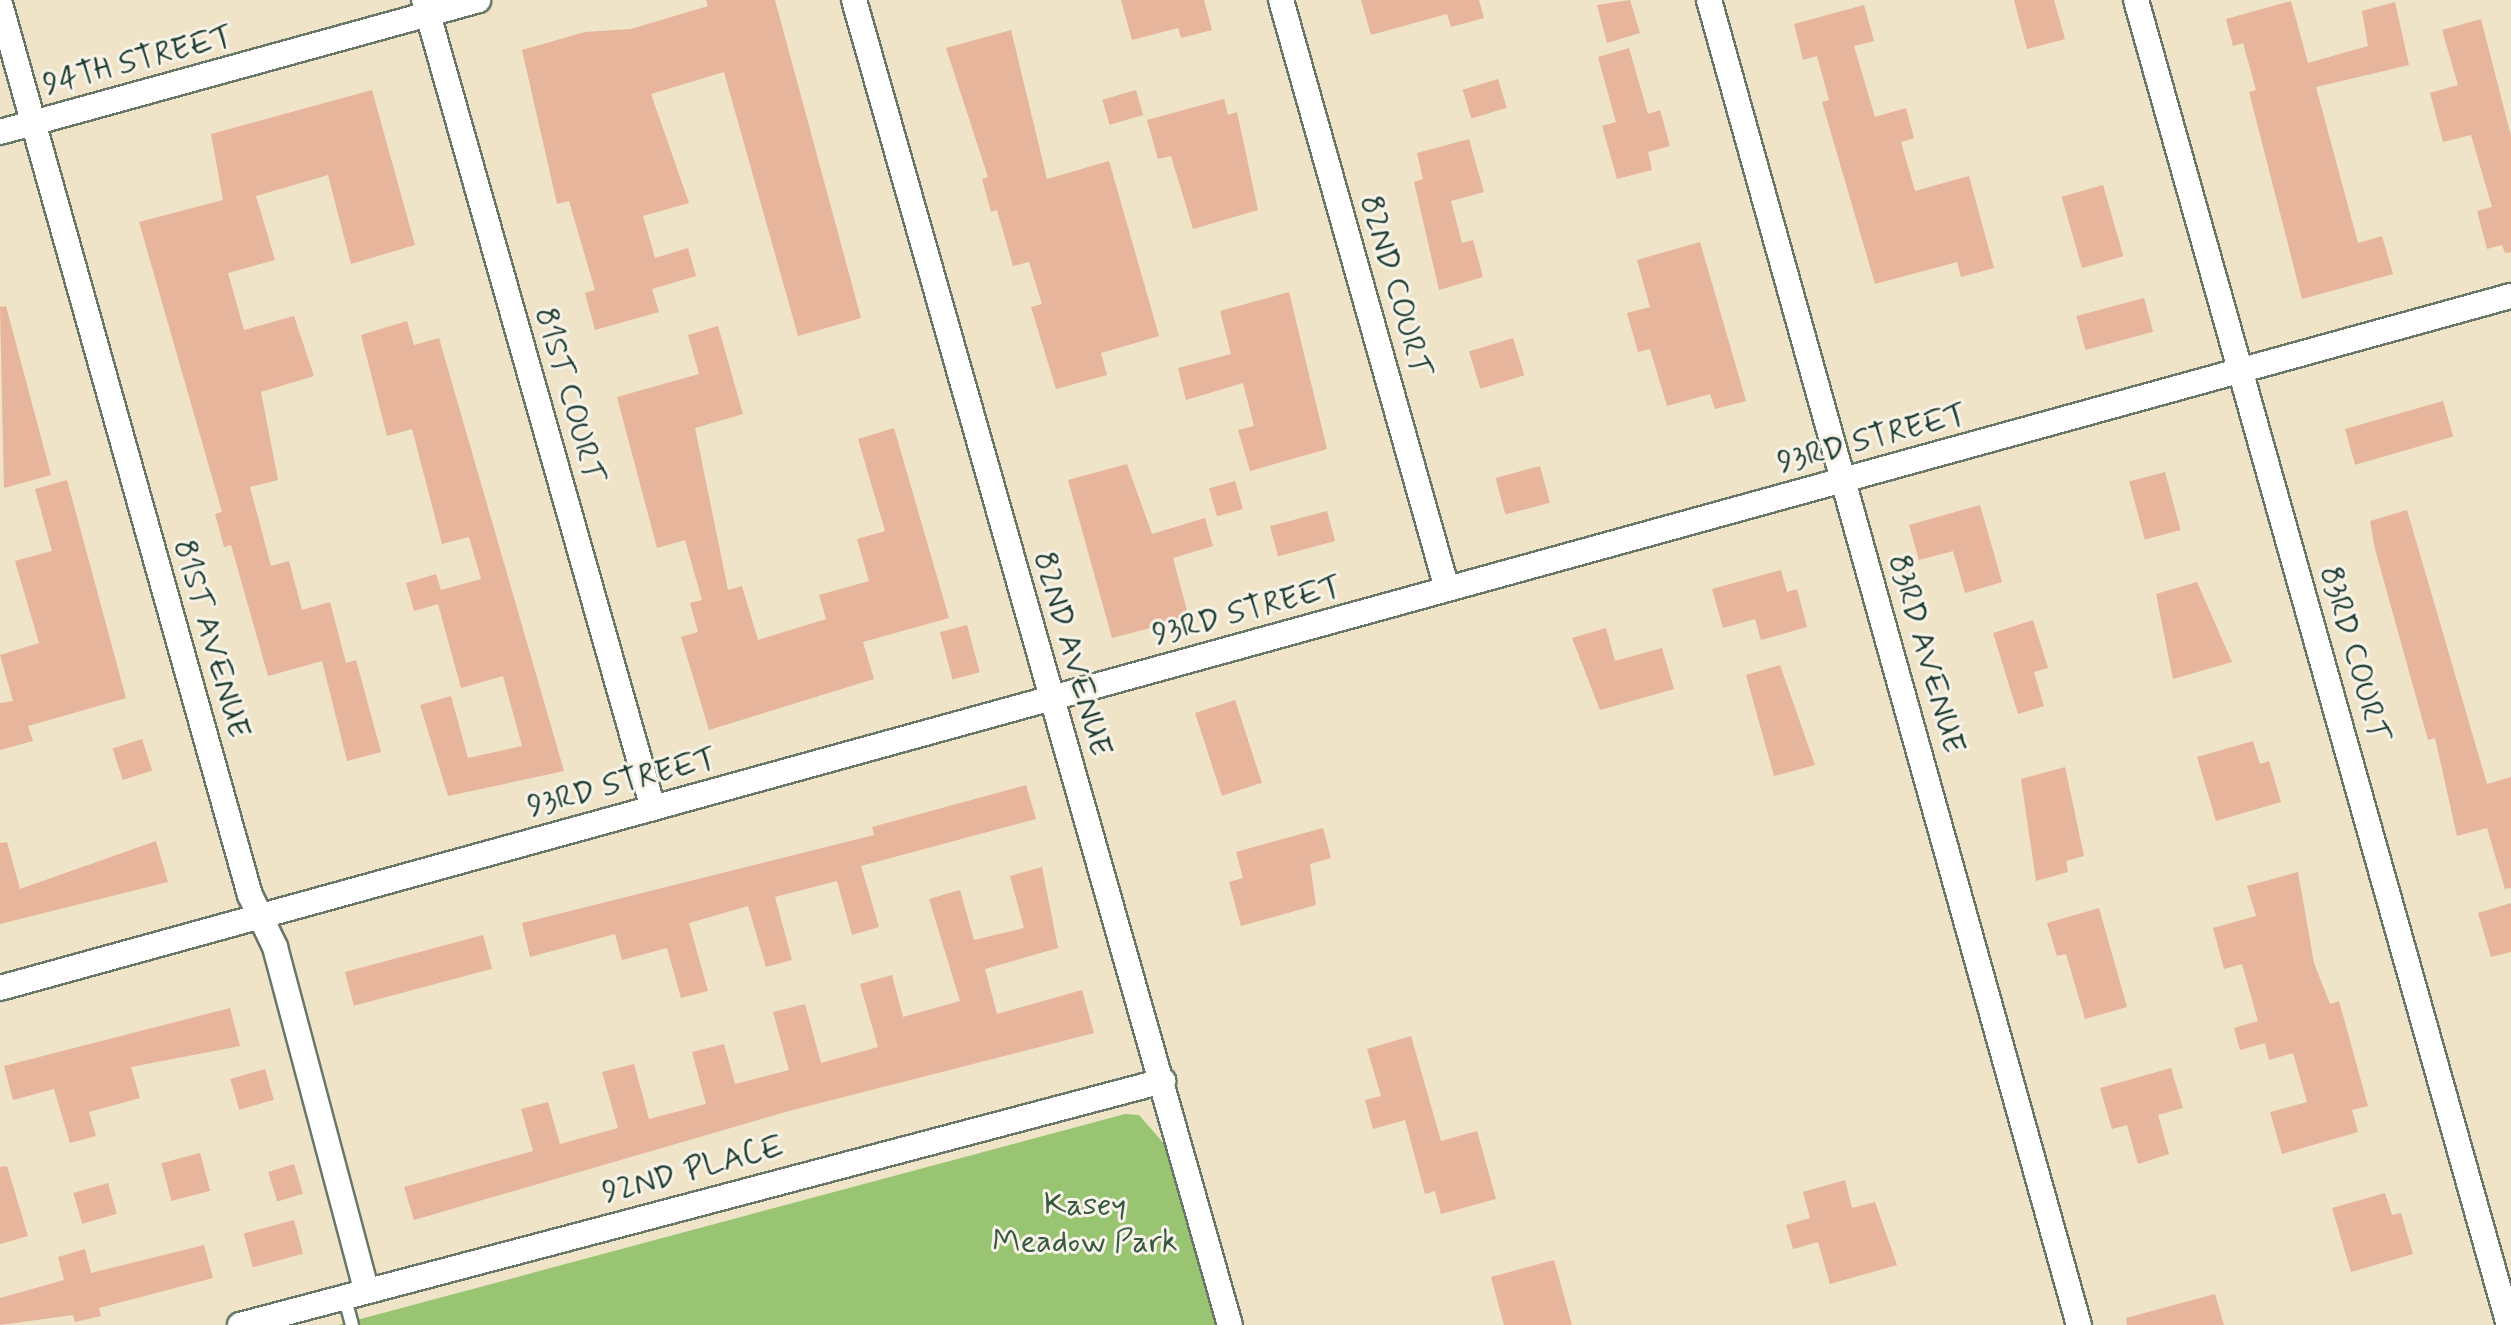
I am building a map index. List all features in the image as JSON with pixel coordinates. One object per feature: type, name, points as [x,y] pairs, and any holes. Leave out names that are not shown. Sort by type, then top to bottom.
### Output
[{"type":"street","name":"94TH STREET","points":[[0,132],[426,7],[478,0]]},
{"type":"street","name":"82ND AVENUE","points":[[854,0],[1230,1325]]},
{"type":"street","name":"82ND COURT","points":[[1281,0],[1447,589]]},
{"type":"street","name":"83RD AVENUE","points":[[1709,0],[2079,1325]]},
{"type":"street","name":"83RD COURT","points":[[2136,0],[2509,1325]]},
{"type":"street","name":"81ST AVENUE","points":[[0,4],[260,916],[275,947],[355,1292]]},
{"type":"street","name":"81ST COURT","points":[[426,7],[653,808]]},
{"type":"street","name":"93RD STREET","points":[[0,988],[2511,296]]},
{"type":"street","name":"92ND PLACE","points":[[240,1325],[355,1292],[1163,1081]]},
{"type":"lane","points":[[352,1325],[355,1292]]},
{"type":"green space","name":"Kasey Meadow Park","points":[[1125,1114],[1139,1115],[1166,1146],[1217,1325],[338,1325]]},
{"type":"building","points":[[706,0],[775,0],[861,318],[798,336],[724,72],[651,94],[689,203],[643,216],[655,258],[688,248],[696,276],[652,289],[659,312],[595,330],[585,293],[595,290],[569,201],[557,204],[522,50],[585,32],[631,29],[708,6]]},
{"type":"building","points":[[1121,0],[1204,0],[1212,30],[1181,38],[1178,28],[1132,40]]},
{"type":"building","points":[[1361,0],[1479,0],[1484,18],[1451,27],[1447,14],[1371,35]]},
{"type":"building","points":[[1630,0],[1640,33],[1607,43],[1597,5]]},
{"type":"building","points":[[2014,0],[2054,0],[2065,39],[2027,49]]},
{"type":"building","points":[[2291,1],[2308,63],[2368,46],[2362,11],[2395,2],[2409,65],[2316,87],[2358,243],[2382,236],[2393,274],[2302,299],[2249,92],[2256,90],[2243,43],[2233,46],[2226,19]]},
{"type":"building","points":[[1864,5],[1874,41],[1854,46],[1875,117],[1906,108],[1914,138],[1901,142],[1915,191],[1969,176],[1994,268],[1961,277],[1957,262],[1875,284],[1822,102],[1829,100],[1817,56],[1803,60],[1794,24]]},
{"type":"building","points":[[2481,19],[2511,136],[2511,252],[2505,253],[2502,245],[2487,249],[2477,211],[2492,207],[2471,135],[2443,142],[2430,93],[2458,85],[2442,30]]},
{"type":"building","points":[[1011,30],[1047,179],[1109,161],[1159,336],[1101,353],[1107,375],[1056,389],[1031,307],[1042,304],[1029,262],[1013,266],[997,210],[991,212],[982,179],[988,177],[946,48]]},
{"type":"building","points":[[1629,48],[1648,114],[1660,110],[1670,146],[1648,152],[1652,170],[1617,179],[1602,126],[1616,122],[1598,57]]},
{"type":"building","points":[[1498,79],[1507,108],[1471,119],[1463,90]]},
{"type":"building","points":[[372,90],[415,245],[351,264],[328,175],[256,196],[275,260],[228,273],[244,330],[294,316],[314,376],[261,392],[278,480],[250,487],[271,566],[289,561],[302,610],[330,602],[346,663],[356,660],[381,752],[347,761],[322,661],[268,676],[231,545],[224,547],[215,514],[222,512],[139,222],[223,200],[211,134]]},
{"type":"building","points":[[1136,90],[1143,115],[1110,125],[1102,100]]},
{"type":"building","points":[[1224,99],[1228,115],[1237,112],[1258,210],[1193,229],[1171,156],[1158,159],[1147,120]]},
{"type":"building","points":[[1469,139],[1484,192],[1451,201],[1462,243],[1473,240],[1483,277],[1439,290],[1414,182],[1423,179],[1417,153]]},
{"type":"building","points":[[2103,185],[2123,256],[2082,268],[2062,197]]},
{"type":"building","points":[[1700,242],[1746,401],[1715,409],[1710,394],[1667,406],[1650,349],[1638,352],[1627,313],[1650,307],[1637,260]]},
{"type":"building","points":[[1289,292],[1327,449],[1250,471],[1238,430],[1254,426],[1243,383],[1186,400],[1178,368],[1231,354],[1220,311]]},
{"type":"building","points":[[2144,298],[2153,332],[2085,350],[2076,316]]},
{"type":"building","points":[[6,306],[51,475],[4,488],[0,307]]},
{"type":"building","points":[[407,321],[414,345],[439,338],[564,771],[448,796],[420,705],[451,696],[468,758],[522,746],[503,676],[461,688],[438,604],[414,611],[406,583],[436,574],[441,590],[481,579],[469,537],[442,544],[412,429],[387,436],[361,335]]},
{"type":"building","points":[[718,326],[743,414],[695,428],[728,590],[742,586],[758,640],[826,619],[819,595],[869,581],[857,539],[885,531],[858,439],[894,428],[949,618],[863,642],[874,679],[709,730],[681,637],[698,632],[690,603],[702,600],[685,540],[657,548],[617,397],[699,374],[688,335]]},
{"type":"building","points":[[1513,338],[1524,375],[1480,389],[1469,351]]},
{"type":"building","points":[[2443,401],[2453,437],[2355,465],[2345,429]]},
{"type":"building","points":[[1127,464],[1152,534],[1205,518],[1213,546],[1173,558],[1189,618],[1112,638],[1068,480]]},
{"type":"building","points":[[1540,466],[1550,503],[1505,515],[1496,478]]},
{"type":"building","points":[[2165,472],[2181,530],[2145,540],[2129,482]]},
{"type":"building","points":[[67,480],[126,698],[28,726],[33,741],[0,750],[0,703],[13,701],[0,655],[39,643],[15,561],[52,551],[35,489]]},
{"type":"building","points":[[1235,481],[1243,509],[1217,516],[1209,488]]},
{"type":"building","points":[[1980,505],[2002,582],[1965,593],[1953,551],[1919,560],[1909,525]]},
{"type":"building","points":[[2407,510],[2487,784],[2511,777],[2511,888],[2505,889],[2487,828],[2457,836],[2435,738],[2428,740],[2375,549],[2370,521]]},
{"type":"building","points":[[1327,511],[1335,541],[1278,556],[1270,526]]},
{"type":"building","points":[[1781,570],[1787,592],[1797,589],[1807,627],[1761,640],[1755,619],[1723,628],[1712,589]]},
{"type":"building","points":[[2197,582],[2232,662],[2173,679],[2156,594]]},
{"type":"building","points":[[2033,620],[2048,668],[2034,672],[2044,706],[2018,714],[1993,633]]},
{"type":"building","points":[[967,625],[980,672],[953,680],[940,632]]},
{"type":"building","points":[[1606,628],[1615,661],[1662,648],[1674,689],[1600,710],[1572,638]]},
{"type":"building","points":[[1780,665],[1815,765],[1774,776],[1746,675]]},
{"type":"building","points":[[1235,700],[1262,783],[1222,796],[1195,713]]},
{"type":"building","points":[[142,739],[152,770],[123,780],[113,749]]},
{"type":"building","points":[[2253,741],[2260,764],[2269,761],[2281,802],[2216,821],[2197,757]]},
{"type":"building","points":[[2065,767],[2084,856],[2066,861],[2068,872],[2036,881],[2021,779]]},
{"type":"building","points":[[1026,785],[1036,819],[861,866],[879,927],[852,935],[837,881],[775,897],[792,960],[766,967],[748,906],[689,923],[708,991],[681,998],[667,948],[622,960],[615,934],[530,957],[522,923],[874,835],[872,827]]},
{"type":"building","points":[[1323,828],[1331,858],[1310,864],[1316,905],[1241,926],[1229,882],[1243,878],[1236,852]]},
{"type":"building","points":[[156,841],[168,882],[0,924],[0,843],[7,842],[20,889]]},
{"type":"building","points":[[1042,867],[1058,948],[985,969],[997,1014],[1082,990],[1094,1033],[789,1111],[414,1220],[404,1187],[533,1151],[521,1109],[548,1102],[560,1144],[618,1128],[602,1072],[634,1064],[649,1119],[706,1104],[692,1052],[724,1044],[735,1084],[789,1070],[773,1012],[805,1004],[821,1063],[878,1047],[860,984],[892,975],[903,1017],[960,1001],[929,899],[960,890],[974,940],[1024,928],[1010,876]]},
{"type":"building","points":[[2298,872],[2314,963],[2330,1004],[2339,1001],[2368,1106],[2352,1110],[2358,1132],[2282,1154],[2270,1112],[2307,1102],[2293,1053],[2269,1060],[2265,1043],[2240,1050],[2234,1028],[2258,1021],[2242,964],[2224,969],[2213,928],[2256,916],[2247,886]]},
{"type":"building","points":[[2511,903],[2511,952],[2491,957],[2478,913]]},
{"type":"building","points":[[2099,908],[2127,1007],[2085,1019],[2066,954],[2057,956],[2047,923]]},
{"type":"building","points":[[483,935],[492,969],[354,1006],[345,972]]},
{"type":"building","points":[[230,1008],[240,1046],[131,1067],[140,1098],[89,1112],[96,1136],[70,1143],[54,1089],[13,1100],[4,1066]]},
{"type":"building","points":[[1411,1036],[1441,1141],[1477,1131],[1496,1199],[1441,1214],[1435,1191],[1425,1194],[1405,1120],[1373,1129],[1365,1100],[1381,1096],[1367,1049]]},
{"type":"building","points":[[2171,1068],[2183,1108],[2158,1115],[2169,1154],[2138,1164],[2127,1125],[2112,1129],[2100,1088]]},
{"type":"building","points":[[265,1069],[274,1100],[239,1110],[230,1079]]},
{"type":"building","points":[[200,1153],[210,1191],[171,1201],[161,1163]]},
{"type":"building","points":[[294,1164],[303,1194],[277,1202],[268,1172]]},
{"type":"building","points":[[7,1166],[28,1236],[0,1244],[0,1167]]},
{"type":"building","points":[[1845,1180],[1852,1208],[1875,1202],[1897,1265],[1830,1284],[1818,1242],[1793,1249],[1786,1225],[1810,1218],[1803,1192]]},
{"type":"building","points":[[108,1183],[117,1214],[82,1224],[73,1193]]},
{"type":"building","points":[[2385,1193],[2392,1215],[2401,1213],[2413,1254],[2351,1272],[2332,1208]]},
{"type":"building","points":[[294,1220],[303,1254],[253,1267],[244,1233]]},
{"type":"building","points":[[204,1245],[213,1278],[99,1308],[101,1316],[75,1322],[73,1315],[0,1325],[0,1298],[64,1280],[58,1257],[85,1249],[91,1273]]},
{"type":"building","points":[[1554,1260],[1572,1325],[1504,1325],[1491,1277]]},
{"type":"building","points":[[2215,1294],[2224,1325],[2127,1325],[2126,1318]]}]
